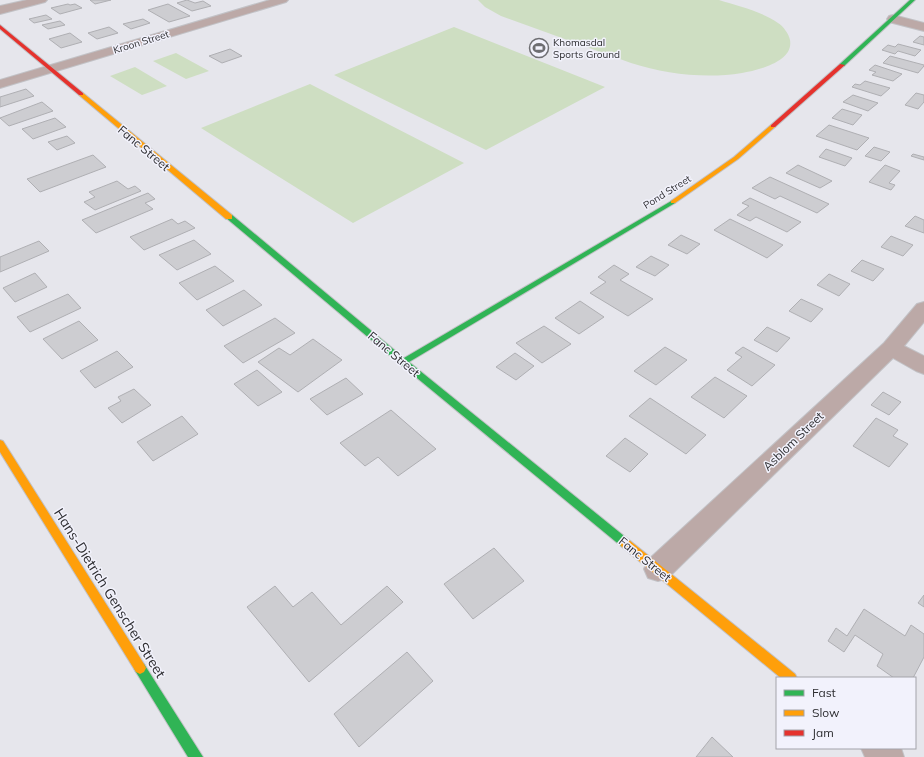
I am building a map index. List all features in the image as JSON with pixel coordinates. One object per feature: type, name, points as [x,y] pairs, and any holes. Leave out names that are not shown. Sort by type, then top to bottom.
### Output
[{"type":"street","points":[[0,10],[41,0]]},
{"type":"street","name":"Kroon Street","points":[[0,84],[282,0]]},
{"type":"street","name":"Pond Street","points":[[403,362],[673,202],[704,181],[736,158],[893,19],[912,0]]},
{"type":"street","points":[[893,19],[924,27]]},
{"type":"street","name":"Fanc Street","points":[[0,26],[403,362],[790,677]]},
{"type":"street","name":"Asblom Street","points":[[658,569],[891,348],[924,309]]},
{"type":"street","points":[[891,348],[924,366]]},
{"type":"street","name":"Hans-Dietrich Genscher Street","points":[[0,444],[196,757]]},
{"type":"street","points":[[878,749],[888,757]]},
{"type":"green space","points":[[478,0],[719,0],[757,12],[778,23],[784,28],[788,35],[790,40],[790,48],[781,59],[774,64],[749,72],[714,76],[672,73],[631,63],[501,16],[485,7]]},
{"type":"green space","points":[[454,27],[605,87],[486,150],[334,75]]},
{"type":"green space","points":[[176,53],[209,71],[186,79],[153,61]]},
{"type":"green space","points":[[135,67],[167,86],[142,95],[110,76]]},
{"type":"green space","points":[[310,84],[464,163],[353,223],[201,128]]},
{"type":"building","points":[[90,0],[111,0],[95,4]]},
{"type":"building","points":[[187,0],[195,3],[203,1],[211,6],[192,11],[177,3]]},
{"type":"building","points":[[75,4],[82,8],[60,14],[51,8]]},
{"type":"building","points":[[168,4],[190,16],[169,22],[148,10]]},
{"type":"building","points":[[46,15],[52,19],[34,23],[29,19]]},
{"type":"building","points":[[143,19],[150,23],[131,29],[123,24]]},
{"type":"building","points":[[60,21],[65,25],[48,29],[42,25]]},
{"type":"building","points":[[109,27],[118,33],[97,39],[88,33]]},
{"type":"building","points":[[70,33],[82,42],[61,48],[49,39]]},
{"type":"building","points":[[920,36],[924,37],[924,45],[913,42]]},
{"type":"building","points":[[898,44],[921,50],[915,56],[898,51],[895,54],[882,50],[888,45],[895,47]]},
{"type":"building","points":[[230,49],[242,56],[222,63],[209,56]]},
{"type":"building","points":[[890,56],[924,66],[918,73],[883,63]]},
{"type":"building","points":[[875,65],[902,74],[893,81],[872,75],[876,72],[869,70]]},
{"type":"building","points":[[865,81],[890,88],[881,96],[852,87],[855,84],[860,85]]},
{"type":"building","points":[[26,89],[34,96],[0,107],[0,97]]},
{"type":"building","points":[[916,93],[924,95],[924,102],[918,109],[905,105]]},
{"type":"building","points":[[853,95],[878,103],[868,111],[843,102]]},
{"type":"building","points":[[42,102],[53,111],[9,126],[0,118]]},
{"type":"building","points":[[842,109],[862,115],[853,125],[832,118]]},
{"type":"building","points":[[55,118],[66,127],[33,139],[22,129]]},
{"type":"building","points":[[829,125],[869,138],[857,150],[816,136]]},
{"type":"building","points":[[67,136],[75,143],[57,150],[48,142]]},
{"type":"building","points":[[874,147],[890,152],[881,161],[865,156]]},
{"type":"building","points":[[826,149],[852,158],[845,166],[819,157]]},
{"type":"building","points":[[913,154],[924,157],[924,160],[911,156]]},
{"type":"building","points":[[93,155],[106,167],[40,192],[27,179]]},
{"type":"building","points":[[798,165],[832,181],[820,188],[786,173]]},
{"type":"building","points":[[885,165],[900,171],[889,183],[895,185],[891,190],[869,182]]},
{"type":"building","points":[[770,177],[829,204],[817,213],[780,196],[775,199],[752,188]]},
{"type":"building","points":[[117,181],[128,189],[135,186],[141,191],[95,210],[84,202],[95,197],[89,192]]},
{"type":"building","points":[[148,193],[155,199],[145,203],[153,209],[96,233],[82,220]]},
{"type":"building","points":[[750,198],[801,222],[787,232],[756,217],[750,221],[737,215],[749,206],[742,203]]},
{"type":"building","points":[[915,216],[924,220],[924,233],[905,226]]},
{"type":"building","points":[[172,219],[178,224],[185,221],[195,228],[144,250],[130,237]]},
{"type":"building","points":[[730,219],[783,245],[767,258],[714,230]]},
{"type":"building","points":[[681,235],[700,244],[687,254],[668,245]]},
{"type":"building","points":[[891,236],[913,245],[903,256],[881,247]]},
{"type":"building","points":[[194,240],[211,254],[177,270],[159,255]]},
{"type":"building","points":[[39,241],[49,251],[0,272],[0,257]]},
{"type":"building","points":[[651,256],[669,265],[655,276],[636,267]]},
{"type":"building","points":[[862,260],[884,269],[873,281],[851,271]]},
{"type":"building","points":[[614,265],[629,274],[620,280],[653,299],[628,316],[590,293],[606,282],[598,277]]},
{"type":"building","points":[[215,266],[234,281],[197,300],[179,283]]},
{"type":"building","points":[[35,273],[47,287],[15,302],[3,288]]},
{"type":"building","points":[[829,274],[850,284],[839,296],[817,285]]},
{"type":"building","points":[[244,290],[262,305],[223,326],[206,310]]},
{"type":"building","points":[[68,294],[81,308],[30,332],[17,317]]},
{"type":"building","points":[[801,299],[823,309],[811,322],[789,311]]},
{"type":"building","points":[[580,301],[604,317],[579,334],[555,318]]},
{"type":"building","points":[[275,318],[295,333],[243,363],[224,346]]},
{"type":"building","points":[[79,321],[98,340],[62,359],[43,339]]},
{"type":"building","points":[[544,326],[571,344],[542,363],[516,343]]},
{"type":"building","points":[[767,327],[790,338],[777,352],[754,340]]},
{"type":"building","points":[[313,339],[342,360],[298,392],[258,362],[279,348],[290,355]]},
{"type":"building","points":[[665,347],[687,360],[656,385],[634,371]]},
{"type":"building","points":[[743,347],[775,365],[752,386],[727,370],[742,357],[735,353]]},
{"type":"building","points":[[117,351],[133,367],[95,388],[80,371]]},
{"type":"building","points":[[515,353],[534,366],[516,380],[496,367]]},
{"type":"building","points":[[257,370],[282,392],[258,406],[234,384]]},
{"type":"building","points":[[715,377],[747,396],[724,418],[691,397]]},
{"type":"building","points":[[346,378],[363,394],[327,415],[310,399]]},
{"type":"building","points":[[134,389],[151,405],[122,423],[108,408],[121,401],[118,397]]},
{"type":"building","points":[[883,392],[901,402],[889,415],[871,405]]},
{"type":"building","points":[[650,398],[706,435],[686,454],[629,416]]},
{"type":"building","points":[[391,410],[436,449],[398,476],[378,457],[365,466],[340,443]]},
{"type":"building","points":[[182,416],[198,434],[153,461],[137,442]]},
{"type":"building","points":[[876,418],[898,430],[893,436],[908,444],[889,467],[853,446]]},
{"type":"building","points":[[625,438],[648,454],[630,472],[606,456]]},
{"type":"building","points":[[494,548],[524,581],[473,619],[444,584]]},
{"type":"building","points":[[275,586],[293,607],[312,592],[341,625],[387,586],[403,602],[309,682],[247,607]]},
{"type":"building","points":[[924,595],[924,607],[918,603]]},
{"type":"building","points":[[864,609],[905,636],[911,625],[924,634],[924,657],[914,677],[893,677],[877,666],[883,654],[855,635],[844,652],[828,641],[836,628],[847,636]]},
{"type":"building","points":[[407,652],[433,681],[359,747],[334,714]]},
{"type":"building","points":[[712,737],[733,757],[696,757]]},
{"type":"traffic: fast","points":[[842,65],[913,0]]},
{"type":"traffic: fast","points":[[403,362],[673,202]]},
{"type":"traffic: fast","points":[[229,217],[403,362],[625,543]]},
{"type":"traffic: fast","points":[[140,668],[196,757]]},
{"type":"traffic: slow","points":[[81,94],[229,217]]},
{"type":"traffic: slow","points":[[673,202],[736,158],[773,126]]},
{"type":"traffic: slow","points":[[0,444],[140,668]]},
{"type":"traffic: slow","points":[[625,543],[790,677]]},
{"type":"traffic: jam","points":[[0,26],[81,94]]},
{"type":"traffic: jam","points":[[773,126],[842,65]]},
{"type":"place","name":"Khomasdal Sports Ground","points":[[539,48]]}]
